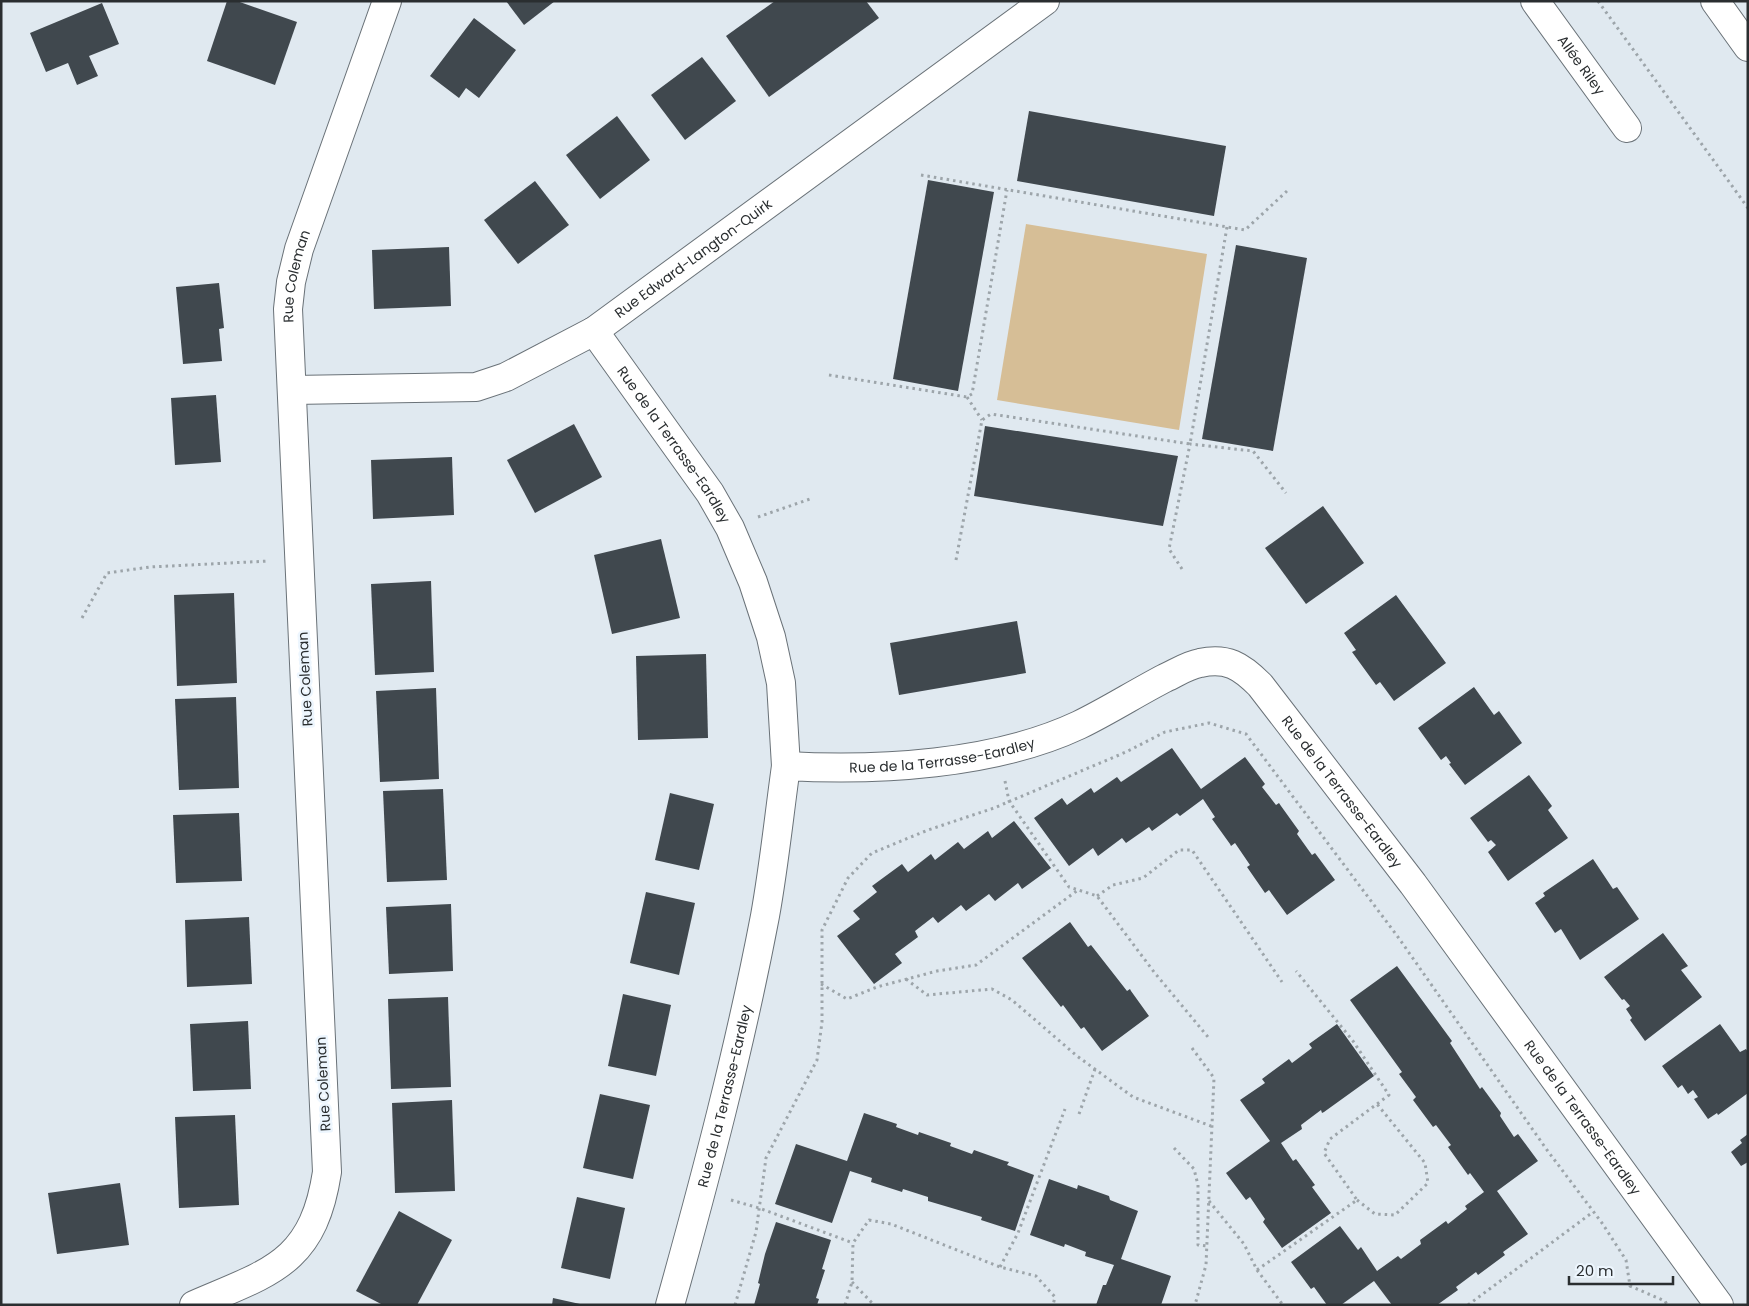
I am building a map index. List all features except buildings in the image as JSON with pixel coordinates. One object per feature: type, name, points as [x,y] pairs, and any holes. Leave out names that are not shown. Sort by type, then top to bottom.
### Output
[{"type":"main road","name":"Rue Coleman","points":[[194,1305],[267,1273],[294,1253],[310,1231],[322,1201],[327,1172],[288,309],[291,282],[299,249],[387,1]]},
{"type":"main road","name":"Rue Edward-Langton-Quirk","points":[[292,390],[476,387],[506,377],[594,332],[1045,1]]},
{"type":"main road","name":"Allée Riley","points":[[1535,1],[1627,128]]},
{"type":"main road","points":[[1715,1],[1748,47]]},
{"type":"main road","name":"Rue de la Terrasse-Eardley","points":[[594,332],[710,493],[730,528],[754,582],[771,637],[781,684],[786,766],[765,914],[702,1192],[670,1305]]},
{"type":"main road","name":"Rue de la Terrasse-Eardley","points":[[786,766],[847,769],[904,766],[998,752],[1038,741],[1079,724],[1119,701],[1200,663],[1226,661],[1245,670],[1260,685],[1413,884],[1719,1305]]},
{"type":"path","points":[[1598,1],[1748,208]]},
{"type":"path","points":[[921,175],[1245,230],[1288,191]]},
{"type":"path","points":[[829,375],[967,397],[972,394],[1007,190]]},
{"type":"path","points":[[1182,569],[1169,549],[1190,444],[1227,227]]},
{"type":"path","points":[[956,560],[982,420],[967,397]]},
{"type":"path","points":[[982,420],[991,414],[1190,444],[1253,451],[1286,493]]},
{"type":"path","points":[[730,528],[810,499]]},
{"type":"path","points":[[82,618],[107,573],[150,567],[300,559]]},
{"type":"path","points":[[735,1305],[756,1232],[766,1158],[817,1060],[822,1022],[822,930],[848,878],[872,853],[1009,801],[1126,752],[1165,732],[1209,723],[1246,734],[1398,937],[1593,1212],[1626,1260],[1630,1286],[1664,1301],[1667,1305]]},
{"type":"path","points":[[998,752],[1009,801],[1069,887],[1097,896],[1154,972],[1208,1037]]},
{"type":"path","points":[[1097,896],[1113,884],[1143,878],[1179,850],[1192,850],[1282,982]]},
{"type":"path","points":[[821,984],[847,999],[906,979],[976,965],[1078,890]]},
{"type":"path","points":[[1296,971],[1353,1041],[1389,1095],[1377,1104],[1330,1140],[1324,1153],[1357,1200],[1375,1214],[1395,1215],[1428,1183],[1426,1163],[1377,1104]]},
{"type":"path","points":[[906,979],[927,995],[992,989],[1012,1000],[1095,1069],[1133,1097],[1211,1126]]},
{"type":"path","points":[[1192,1048],[1214,1078],[1206,1265],[1195,1305]]},
{"type":"path","points":[[1079,1114],[1095,1069]]},
{"type":"path","points":[[1000,1267],[1018,1233],[1065,1109]]},
{"type":"path","points":[[1174,1148],[1194,1169],[1198,1186],[1198,1246],[1207,1246]]},
{"type":"path","points":[[702,1192],[759,1208],[852,1243]]},
{"type":"path","points":[[1257,1270],[1357,1200]]},
{"type":"path","points":[[1208,1201],[1244,1244],[1257,1270],[1283,1305]]},
{"type":"path","points":[[1468,1305],[1593,1212]]},
{"type":"path","points":[[844,1305],[852,1282],[852,1243],[869,1220],[890,1224],[1000,1267],[1036,1276],[1055,1297],[1053,1305]]},
{"type":"path","points":[[852,1282],[874,1305]]},
{"type":"shaded area","points":[[1026,224],[1207,254],[1179,430],[997,400]]}]
